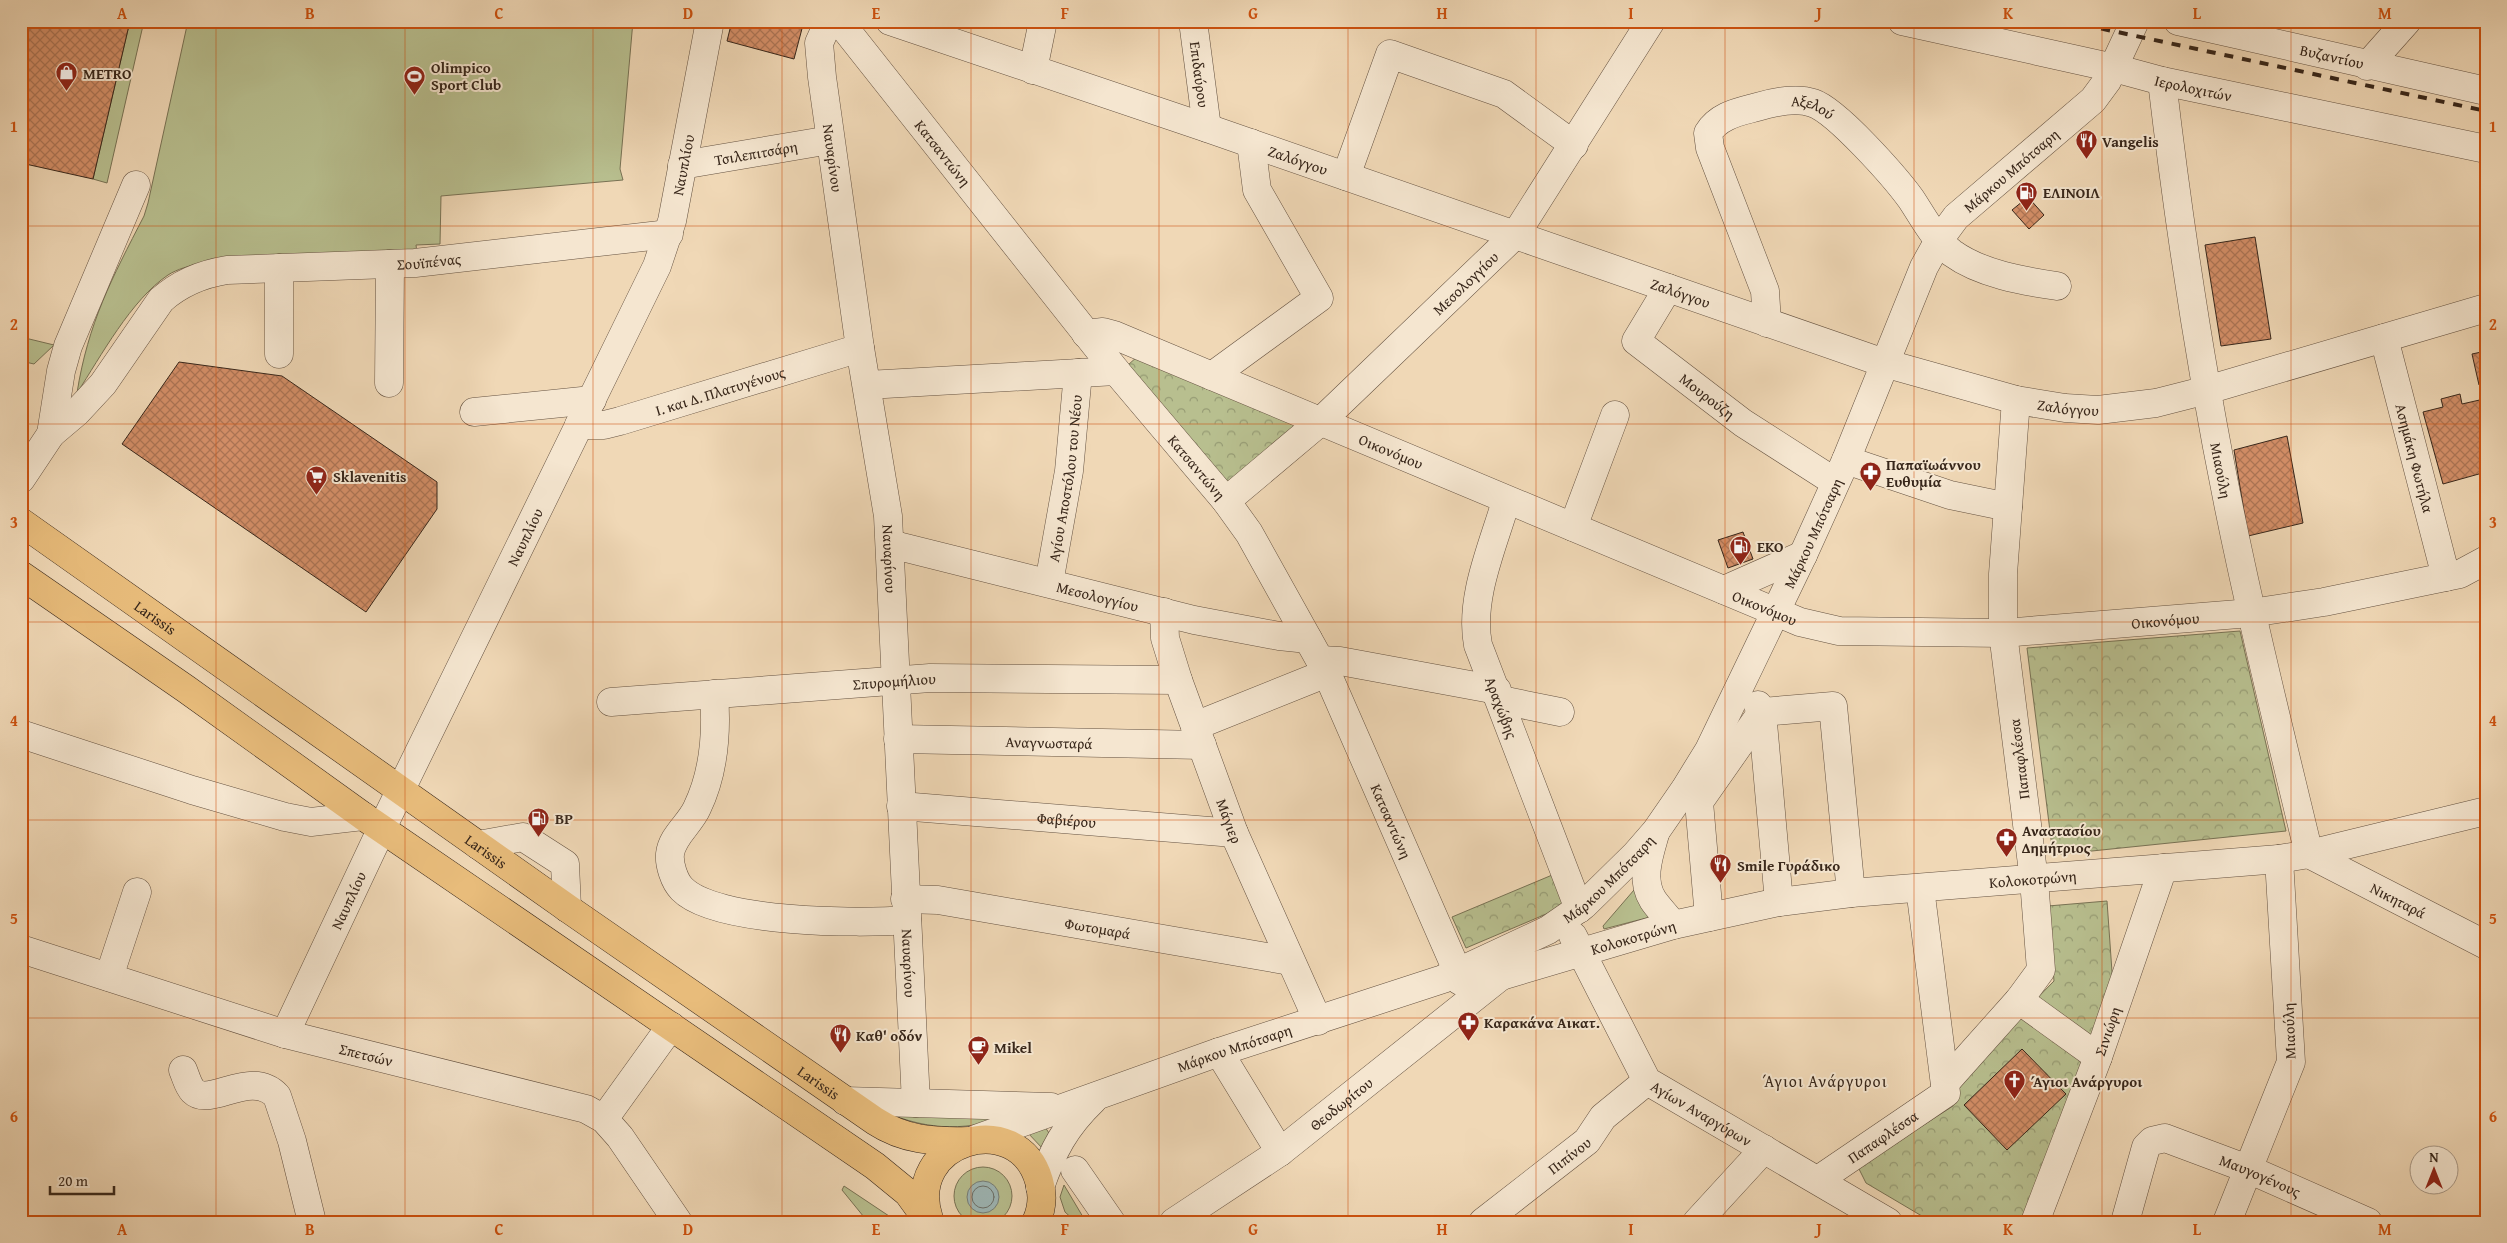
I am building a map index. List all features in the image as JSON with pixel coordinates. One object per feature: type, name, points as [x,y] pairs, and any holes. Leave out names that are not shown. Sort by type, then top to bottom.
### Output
[{"type":"main road","name":"Larissis","points":[[21,522],[567,908],[882,1125],[904,1136],[935,1141],[993,1140],[1016,1149],[1033,1167],[1040,1210]]},
{"type":"main road","points":[[21,575],[186,689],[372,822],[894,1180],[914,1200],[930,1222]]},
{"type":"main road","points":[[930,1222],[924,1196],[931,1172],[946,1152],[972,1140]]},
{"type":"street","name":"Ναυπλίου","points":[[285,1034],[372,822],[400,791],[657,266],[669,234],[710,21]]},
{"type":"street","name":"Ναυαρίνου","points":[[828,21],[819,43],[819,58],[860,348],[883,480],[890,544],[916,1103]]},
{"type":"street","name":"Κατσαντώνη","points":[[839,21],[1116,372],[1226,501],[1254,542],[1318,657],[1458,973]]},
{"type":"street","name":"Ζαλόγγου","points":[[890,21],[1251,142],[1884,363],[2016,400],[2065,408],[2098,410],[2156,403],[2207,390],[2486,308]]},
{"type":"street","points":[[1034,70],[1044,21]]},
{"type":"street","name":"Επιδαύρου","points":[[1194,21],[1207,128]]},
{"type":"street","name":"Μεσολογγίου","points":[[1226,501],[1320,422],[1516,234],[1651,21]]},
{"type":"street","name":"Ιερολοχιτών","points":[[1902,21],[2114,68],[2162,81],[2486,149]]},
{"type":"street","name":"Μάρκου Μπότσαρη","points":[[972,1140],[1219,1052],[1426,986],[1458,973],[1500,954],[1572,914],[1610,880],[1656,830],[1704,758],[1803,555],[1841,471],[1924,267],[1939,240],[1964,210],[2084,109],[2101,90],[2114,68],[2135,21]]},
{"type":"street","name":"Βυζαντίου","points":[[2178,21],[2367,66],[2486,91]]},
{"type":"street","points":[[2367,66],[2407,21]]},
{"type":"street","points":[[1346,176],[1390,54],[1504,94],[1574,145]]},
{"type":"street","name":"Μιαούλη","points":[[2162,81],[2177,196],[2207,390],[2252,613],[2309,854]]},
{"type":"street","name":"Αξελού","points":[[1767,322],[1765,291],[1708,142],[1708,133],[1712,126],[1729,115],[1781,101],[1800,101],[1818,105],[1834,116],[1882,164],[1910,197],[1939,240],[1953,253],[1985,269],[2013,278],[2057,286]]},
{"type":"street","name":"Τσιλεπιτσάρη","points":[[682,165],[830,140]]},
{"type":"street","points":[[1212,376],[1319,298],[1257,190],[1251,142]]},
{"type":"street","points":[[21,479],[51,434],[61,372],[68,346],[136,185]]},
{"type":"street","name":"Σουϊπένας","points":[[51,434],[77,412],[103,384],[161,300],[173,290],[189,281],[219,272],[390,264],[669,234]]},
{"type":"street","points":[[389,383],[390,264]]},
{"type":"street","points":[[279,268],[279,354]]},
{"type":"street","name":"Μουρούζη","points":[[1668,288],[1636,341],[1743,423],[1841,471]]},
{"type":"street","name":"Οικονόμου","points":[[1086,334],[1103,332],[1114,335],[1506,501],[1776,612],[1811,626],[1839,631],[2003,633],[2252,613],[2324,602],[2446,577],[2468,572],[2486,560]]},
{"type":"street","name":"Ασημάκη Φωτήλα","points":[[2384,338],[2446,577]]},
{"type":"street","name":"Ι. και Δ. Πλατυγένους","points":[[579,425],[604,425],[620,421],[860,348]]},
{"type":"street","points":[[866,385],[1116,372]]},
{"type":"street","name":"Αγίου Αποστόλου του Νέου","points":[[1049,583],[1069,471],[1078,373]]},
{"type":"street","points":[[474,412],[592,400]]},
{"type":"street","name":"Παπαφλέσσα","points":[[1818,1180],[1946,1088],[2019,1000],[2041,970],[2034,880],[2003,633],[2003,574],[2016,400]]},
{"type":"street","points":[[1573,527],[1615,415]]},
{"type":"street","points":[[1841,471],[2008,506]]},
{"type":"street","name":"Αραχώβης","points":[[1506,501],[1482,580],[1475,629],[1478,646],[1499,695],[1572,914]]},
{"type":"street","name":"Μεσολογγίου","points":[[890,544],[1242,630],[1318,657]]},
{"type":"street","points":[[1724,590],[1803,555]]},
{"type":"street","name":"Μάγιερ","points":[[1164,612],[1165,638],[1178,680],[1234,833],[1318,1021]]},
{"type":"street","name":"Αναγνωσταρά","points":[[898,739],[1198,735],[1318,657],[1499,695],[1560,712]]},
{"type":"street","points":[[1748,668],[1752,689],[1762,712],[1779,902]]},
{"type":"street","name":"Σπυρομήλιου","points":[[611,702],[895,681],[998,677],[1178,680]]},
{"type":"street","name":"Φωτομαρά","points":[[714,694],[714,746],[701,799],[692,817],[675,839],[670,853],[672,868],[679,886],[696,899],[749,913],[805,920],[870,922],[938,900],[1290,960]]},
{"type":"street","points":[[1762,712],[1833,706],[1851,893]]},
{"type":"street","points":[[1709,917],[1700,802],[1762,712]]},
{"type":"street","points":[[21,734],[192,790],[285,817],[311,822],[372,822]]},
{"type":"street","name":"Φαβιέρου","points":[[901,806],[1234,833]]},
{"type":"street","name":"Κολοκοτρώνη","points":[[1581,952],[1673,925],[1779,902],[1851,893],[2034,880],[2279,859],[2309,854],[2486,811]]},
{"type":"street","points":[[1656,830],[1648,859],[1647,885],[1654,902],[1673,925]]},
{"type":"street","name":"Νικηταρά","points":[[2309,854],[2486,945]]},
{"type":"street","name":"Μιαούλη","points":[[2227,1222],[2287,1077],[2292,1053],[2279,859]]},
{"type":"street","name":"Σινιώρη","points":[[2035,1222],[2098,1057],[2163,868]]},
{"type":"street","points":[[1920,888],[1946,1088]]},
{"type":"street","points":[[109,977],[137,892]]},
{"type":"street","name":"Αγίων Αναργύρων","points":[[1572,914],[1581,952],[1647,1080],[1888,1222]]},
{"type":"street","name":"Σπετσών","points":[[21,949],[285,1034],[564,1103],[586,1110],[604,1119]]},
{"type":"street","name":"Μάρκου Μπότσαρη","points":[[1426,986],[1501,976],[1581,952]]},
{"type":"street","name":"Θεοδωρίτου","points":[[1174,1222],[1280,1152],[1501,976]]},
{"type":"street","points":[[2019,1000],[2098,1057]]},
{"type":"street","points":[[671,1026],[604,1119],[620,1137],[678,1222]]},
{"type":"street","points":[[1219,1052],[1280,1152]]},
{"type":"street","points":[[183,1070],[192,1090],[199,1094],[210,1094],[257,1085],[272,1090],[277,1096],[292,1141],[312,1222]]},
{"type":"street","name":"Πιπίνου","points":[[1483,1222],[1587,1141],[1603,1117],[1647,1080]]},
{"type":"street","points":[[1040,1210],[1056,1147],[1067,1126],[1100,1094]]},
{"type":"street","points":[[845,1100],[1062,1107]]},
{"type":"street","name":"Μαυγογένους","points":[[2125,1222],[2143,1157],[2152,1141],[2165,1138],[2248,1169],[2368,1222]]},
{"type":"street","points":[[1697,1222],[1764,1149]]},
{"type":"street","points":[[1075,1170],[1111,1222]]},
{"type":"green space","points":[[130,21],[144,21],[107,183],[93,179]]},
{"type":"green space","name":"Olimpico Sport Club","points":[[188,21],[633,21],[620,169],[623,180],[441,196],[440,244],[416,245],[417,253],[200,263],[179,269],[154,286],[129,314],[77,393],[95,323],[112,281],[144,216],[148,203]]},
{"type":"green space","points":[[21,337],[54,345],[34,364],[21,361]]},
{"type":"green space","points":[[1138,356],[1298,427],[1229,485],[1128,365]]},
{"type":"green space","points":[[2240,631],[2286,831],[2053,855],[2027,648]]},
{"type":"green space","points":[[1557,873],[1567,899],[1551,912],[1466,948],[1452,917]]},
{"type":"green space","points":[[1634,890],[1650,917],[1604,929],[1603,926]]},
{"type":"green space","points":[[2107,901],[2113,986],[2025,1222],[1932,1222],[1866,1183],[1858,1167],[1953,1106],[1958,1079],[2054,981],[2048,906]]},
{"type":"green space","points":[[883,1111],[1017,1114],[982,1124],[950,1127],[917,1123]]},
{"type":"green space","points":[[1045,1127],[1051,1136],[1043,1149],[1027,1132]]},
{"type":"green space","points":[[977,1167],[989,1167],[999,1171],[1008,1180],[1012,1202],[1004,1217],[989,1225],[977,1225],[967,1221],[958,1212],[954,1202],[954,1190],[958,1180],[967,1171]]},
{"type":"green space","points":[[1064,1185],[1086,1222],[1076,1222],[1065,1212],[1060,1197]]},
{"type":"green space","points":[[844,1186],[898,1222],[868,1222],[842,1190]]},
{"type":"water","points":[[983,1181],[995,1185],[999,1197],[995,1209],[983,1213],[971,1209],[967,1197],[971,1185]]},
{"type":"building","name":"METRO","points":[[21,21],[130,21],[93,179],[21,163]]},
{"type":"building","points":[[732,21],[804,21],[794,59],[727,41]]},
{"type":"building","points":[[2028,197],[2044,215],[2029,229],[2012,210]]},
{"type":"building","points":[[2255,237],[2271,339],[2221,346],[2205,245]]},
{"type":"building","points":[[2486,351],[2486,384],[2479,385],[2472,354]]},
{"type":"building","name":"Sklavenitis","points":[[179,362],[282,376],[437,482],[437,509],[366,612],[122,444]]},
{"type":"building","points":[[2460,394],[2462,404],[2484,399],[2486,472],[2443,484],[2423,412],[2443,407],[2441,399]]},
{"type":"building","points":[[2287,436],[2303,523],[2248,536],[2234,450]]},
{"type":"building","points":[[1743,532],[1753,559],[1728,568],[1718,540]]},
{"type":"building","name":"Άγιοι Ανάργυροι","points":[[2022,1049],[2066,1094],[2007,1150],[1964,1105]]},
{"type":"railway","points":[[2066,21],[2486,111]]},
{"type":"place","name":"METRO","points":[[67,92]]},
{"type":"place","name":"Olimpico Sport Club","points":[[415,95]]},
{"type":"place","name":"Vangelis","points":[[2086,160]]},
{"type":"place","name":"ΕΛΙΝΟΙΛ","points":[[2027,211]]},
{"type":"place","name":"Παπαϊωάννου Ευθυμία","points":[[1870,492]]},
{"type":"place","name":"Sklavenitis","points":[[317,495]]},
{"type":"place","name":"EKO","points":[[1741,565]]},
{"type":"place","name":"BP","points":[[539,837]]},
{"type":"place","name":"Αναστασίου Δημήτριος","points":[[2006,858]]},
{"type":"place","name":"Smile Γυράδικο","points":[[1721,884]]},
{"type":"place","name":"Καρακάνα Αικατ.","points":[[1468,1041]]},
{"type":"place","name":"Καθ' οδόν","points":[[840,1054]]},
{"type":"place","name":"Mikel","points":[[978,1066]]},
{"type":"place","name":"Άγιοι Ανάργυροι","points":[[2015,1100]]},
{"type":"district","name":"Άγιοι Ανάργυροι","points":[[1825,1081]]}]
